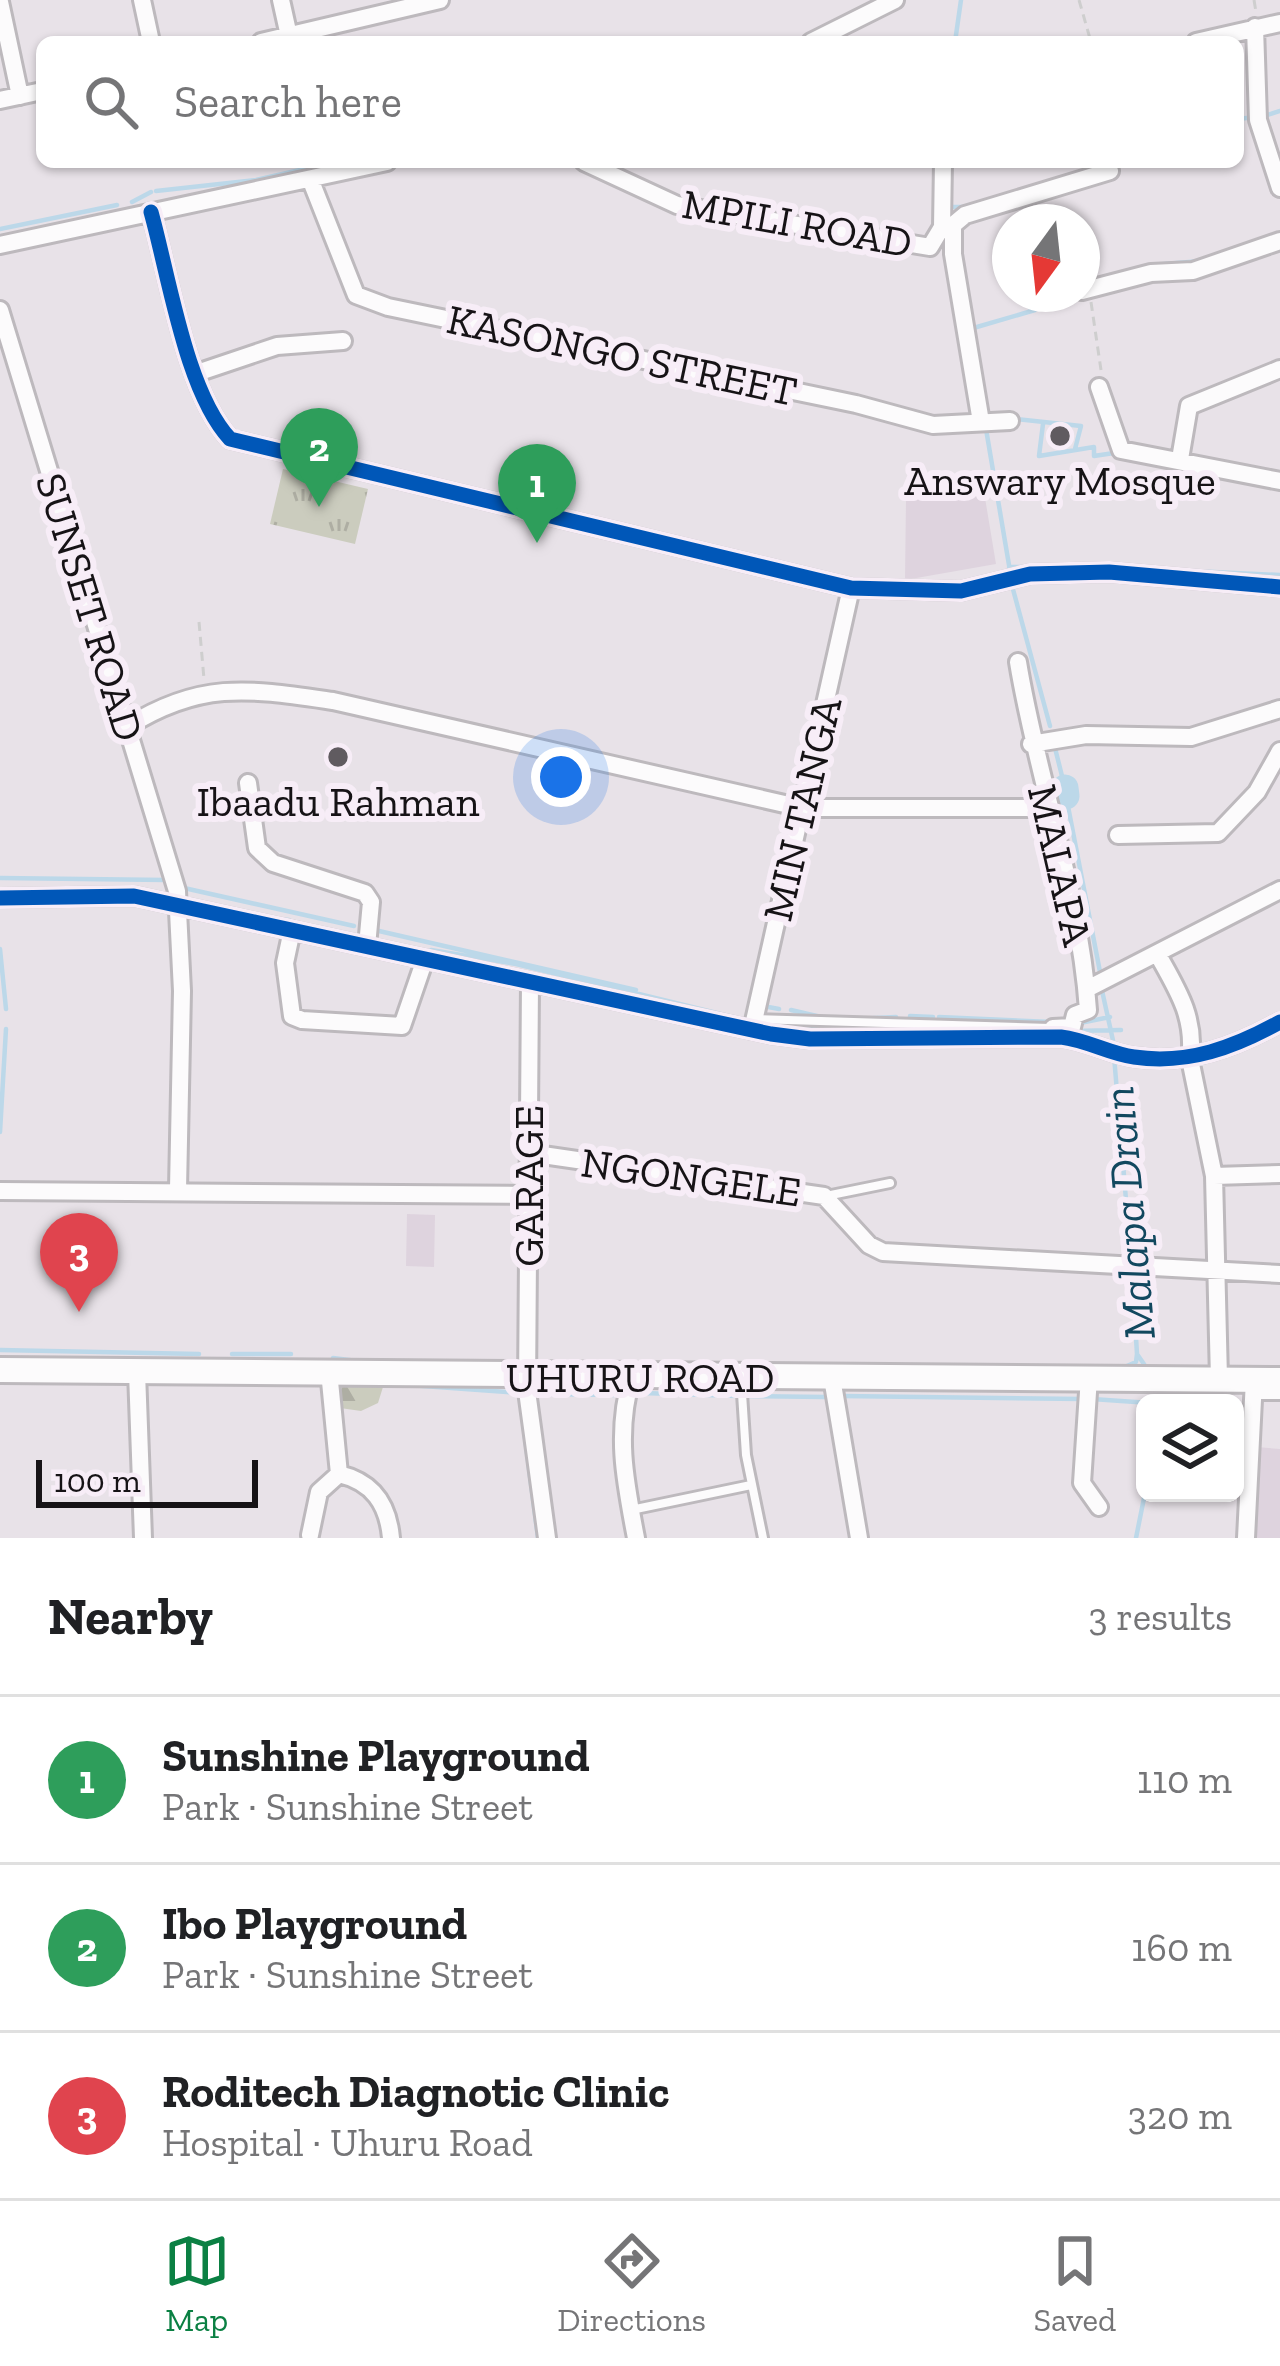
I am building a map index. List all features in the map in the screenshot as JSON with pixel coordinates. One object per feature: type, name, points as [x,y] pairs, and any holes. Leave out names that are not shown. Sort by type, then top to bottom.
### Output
[{"type":"main road","name":"UHURU ROAD","points":[[0,1370],[329,1371],[527,1383],[632,1376],[1089,1377],[1220,1379],[1254,1388],[1280,1380]]},
{"type":"street","points":[[142,0],[150,36]]},
{"type":"street","points":[[281,0],[289,36],[343,33],[430,1]]},
{"type":"street","points":[[823,36],[895,0]]},
{"type":"street","points":[[0,2],[20,96]]},
{"type":"street","points":[[1220,36],[1280,23]]},
{"type":"street","points":[[1256,27],[1258,120],[1280,188]]},
{"type":"street","points":[[0,100],[36,92]]},
{"type":"street","points":[[1258,120],[1280,115]]},
{"type":"street","points":[[0,244],[360,168]]},
{"type":"street","name":"MPILI ROAD","points":[[597,168],[677,205],[930,248],[942,227],[943,168]]},
{"type":"street","points":[[981,422],[952,254],[953,225],[965,215],[1110,171]]},
{"type":"street","name":"KASONGO STREET","points":[[311,181],[356,296],[932,425],[1010,421]]},
{"type":"street","points":[[151,212],[196,373],[213,421],[230,439],[851,588],[961,591],[1030,574],[1109,572],[1280,587]]},
{"type":"street","points":[[1100,286],[1151,273],[1192,272],[1280,241]]},
{"type":"street","name":"SUNSET ROAD","points":[[0,310],[178,905],[178,1190]]},
{"type":"street","points":[[196,373],[278,346],[343,341]]},
{"type":"street","points":[[1180,459],[1189,406],[1280,369]]},
{"type":"street","points":[[1100,387],[1121,450],[1280,481]]},
{"type":"street","name":"MIN TANGA","points":[[754,1024],[851,588]]},
{"type":"street","name":"MALAPA","points":[[1018,662],[1031,744],[1081,943],[1088,1010],[1065,1027]]},
{"type":"street","points":[[127,727],[159,706],[206,693],[259,690],[333,701],[802,808],[1048,808]]},
{"type":"street","points":[[1031,744],[1086,735],[1191,736],[1280,709]]},
{"type":"street","points":[[1118,836],[1218,832],[1257,793],[1280,751]]},
{"type":"street","points":[[248,783],[257,848],[263,857],[365,893],[371,902],[367,946]]},
{"type":"street","points":[[1091,987],[1280,890]]},
{"type":"street","points":[[0,898],[134,896],[811,1039],[1065,1027],[1133,1057],[1190,1059],[1234,1046],[1280,1022]]},
{"type":"street","points":[[292,930],[286,987],[292,1016],[302,1019],[402,1026],[425,959]]},
{"type":"street","points":[[1158,955],[1185,1002],[1193,1040],[1190,1059],[1214,1176],[1220,1379]]},
{"type":"street","name":"GARAGE","points":[[530,982],[527,1383],[547,1538]]},
{"type":"street","name":"NGONGELE","points":[[529,1153],[824,1196],[838,1205],[869,1245],[883,1252],[1118,1269],[1280,1274]]},
{"type":"street","points":[[1214,1176],[1280,1174]]},
{"type":"street","points":[[0,1191],[528,1195]]},
{"type":"street","points":[[329,1371],[339,1474]]},
{"type":"street","points":[[137,1372],[143,1538]]},
{"type":"street","points":[[632,1376],[622,1408],[621,1436],[636,1538]]},
{"type":"street","points":[[1089,1377],[1082,1483],[1099,1507]]},
{"type":"street","points":[[832,1378],[860,1538]]},
{"type":"street","points":[[1246,1538],[1254,1388]]},
{"type":"street","points":[[310,1535],[319,1492],[339,1474]]},
{"type":"street","points":[[339,1474],[373,1489],[389,1515],[391,1538]]},
{"type":"lane","points":[[824,1196],[890,1183]]},
{"type":"lane","points":[[741,1377],[751,1485],[764,1538]]},
{"type":"lane","points":[[1254,1388],[1280,1395]]},
{"type":"lane","points":[[631,1510],[751,1485]]},
{"type":"path","points":[[1079,0],[1089,36]]},
{"type":"path","points":[[1088,312],[1100,387]]},
{"type":"path","points":[[199,622],[206,693]]},
{"type":"shaded area","points":[[984,492],[996,564],[905,580],[906,499]]},
{"type":"shaded area","points":[[407,1214],[435,1215],[434,1267],[406,1266]]},
{"type":"shaded area","points":[[1256,1447],[1280,1449],[1280,1538],[1251,1538]]},
{"type":"green space","points":[[283,469],[368,489],[355,544],[270,524]]},
{"type":"green space","points":[[352,1379],[383,1387],[378,1403],[361,1411],[340,1408],[338,1385]]},
{"type":"waterway","name":"Malapa Drain","points":[[956,36],[961,0]]},
{"type":"waterway","points":[[1264,116],[1280,111]]},
{"type":"waterway","points":[[1244,118],[1255,117]]},
{"type":"waterway","points":[[156,191],[256,180],[309,168]]},
{"type":"waterway","points":[[132,202],[151,192]]},
{"type":"waterway","points":[[0,229],[117,205]]},
{"type":"waterway","points":[[950,207],[970,207]]},
{"type":"waterway","points":[[1153,265],[1201,261]]},
{"type":"waterway","points":[[970,329],[1028,312]]},
{"type":"waterway","points":[[1016,419],[1081,426],[1075,449]]},
{"type":"waterway","points":[[1043,424],[1039,456],[1094,447],[1094,456],[1114,453]]},
{"type":"waterway","name":"Malapa Drain","points":[[986,429],[1009,565]]},
{"type":"waterway","points":[[1009,567],[1024,567]]},
{"type":"waterway","points":[[1172,570],[1280,575]]},
{"type":"waterway","name":"Malapa Drain","points":[[1011,582],[1050,726]]},
{"type":"waterway","name":"Malapa Drain","points":[[1054,744],[1065,788]]},
{"type":"waterway","name":"Malapa Drain","points":[[1065,788],[1066,796]]},
{"type":"waterway","name":"Malapa Drain","points":[[1066,796],[1101,977]]},
{"type":"waterway","points":[[0,878],[166,880]]},
{"type":"waterway","points":[[184,888],[354,926]]},
{"type":"waterway","points":[[277,919],[289,920]]},
{"type":"waterway","points":[[379,931],[636,990]]},
{"type":"waterway","points":[[0,949],[6,1009]]},
{"type":"waterway","points":[[431,950],[516,964],[766,1025],[949,1028]]},
{"type":"waterway","name":"Malapa Drain","points":[[1101,986],[1114,1045]]},
{"type":"waterway","points":[[763,1006],[779,1009]]},
{"type":"waterway","points":[[791,1010],[821,1017]]},
{"type":"waterway","points":[[910,1016],[933,1017]]},
{"type":"waterway","points":[[856,1019],[896,1017]]},
{"type":"waterway","points":[[939,1017],[1051,1022]]},
{"type":"waterway","points":[[1080,1023],[1110,1017]]},
{"type":"waterway","points":[[0,1132],[6,1029]]},
{"type":"waterway","points":[[1073,1031],[1121,1030]]},
{"type":"waterway","points":[[1202,1063],[1232,1053]]},
{"type":"waterway","name":"Malapa Drain","points":[[1114,1056],[1131,1260]]},
{"type":"waterway","name":"Malapa Drain","points":[[1132,1271],[1137,1354],[1148,1370]]},
{"type":"waterway","points":[[0,1350],[199,1354]]},
{"type":"waterway","points":[[232,1354],[291,1354]]},
{"type":"waterway","points":[[1120,1369],[1136,1362],[1137,1354]]},
{"type":"waterway","points":[[333,1358],[357,1361]]},
{"type":"waterway","points":[[409,1385],[520,1393]]},
{"type":"waterway","points":[[642,1393],[738,1396]]},
{"type":"waterway","points":[[544,1394],[615,1395]]},
{"type":"waterway","points":[[749,1396],[825,1397]]},
{"type":"waterway","points":[[842,1396],[1082,1399]]},
{"type":"waterway","points":[[1092,1399],[1136,1402]]},
{"type":"waterway","points":[[523,1422],[538,1538]]},
{"type":"waterway","name":"Malapa Drain","points":[[1136,1538],[1143,1502]]},
{"type":"cycle path","points":[[151,212],[190,363],[230,439],[851,588],[961,591],[1030,574],[1109,572],[1280,587]]},
{"type":"cycle path","points":[[0,898],[134,896],[810,1039],[1061,1037],[1154,1059],[1192,1056],[1228,1046],[1280,1022]]},
{"type":"place","name":"Answary Mosque","points":[[1060,436]]},
{"type":"place","name":"Ibo Playground","points":[[319,507]]},
{"type":"place","name":"Sunshine Playground","points":[[537,543]]},
{"type":"place","name":"Ibaadu Rahman","points":[[338,757]]},
{"type":"place","name":"Roditech Diagnotic Clinic","points":[[79,1312]]}]
